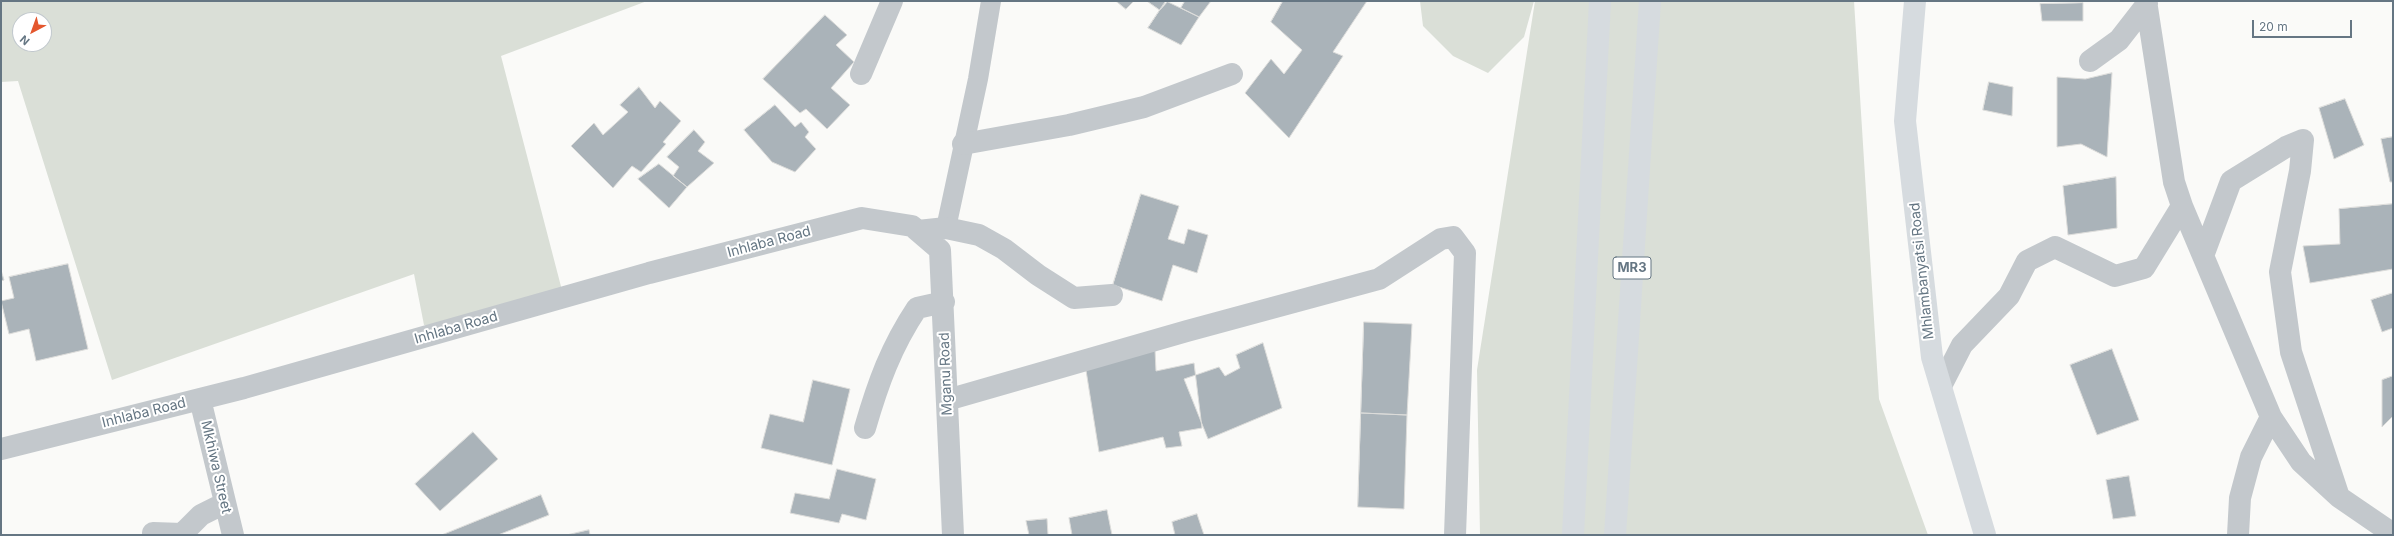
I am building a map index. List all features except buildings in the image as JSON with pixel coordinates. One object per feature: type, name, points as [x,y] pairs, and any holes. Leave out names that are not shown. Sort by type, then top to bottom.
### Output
[{"type":"main road","points":[[1573,535],[1600,1]]},
{"type":"main road","name":"MR3","points":[[1615,535],[1650,1]]},
{"type":"main road","name":"Mhlambanyatsi Road","points":[[1915,1],[1905,121],[1932,357],[1985,535]]},
{"type":"street","points":[[861,74],[892,1]]},
{"type":"street","points":[[2090,61],[2119,40],[2146,2]]},
{"type":"street","points":[[2146,2],[2174,182],[2182,206],[2271,417],[2301,462],[2339,497],[2393,534]]},
{"type":"street","points":[[963,144],[1069,125],[1144,107],[1232,74]]},
{"type":"street","points":[[2203,256],[2231,181],[2286,147],[2303,140],[2300,172],[2280,272],[2290,352],[2339,497]]},
{"type":"street","points":[[1940,386],[1962,345],[2009,296],[2027,261],[2055,247],[2115,276],[2144,268],[2182,206]]},
{"type":"street","name":"Inhlaba Road","points":[[1,449],[200,399],[649,273],[862,218],[915,229],[946,228],[978,235],[1004,249],[1038,275],[1074,298],[1112,295]]},
{"type":"street","name":"Mganu Road","points":[[915,229],[940,250],[944,302],[953,535]]},
{"type":"street","points":[[947,400],[1187,331],[1379,279],[1441,238],[1453,237],[1465,253],[1456,535]]},
{"type":"street","points":[[865,428],[880,379],[898,336],[917,308],[944,302]]},
{"type":"street","name":"Mkhiwa Street","points":[[200,399],[233,535]]},
{"type":"street","points":[[2238,535],[2240,498],[2251,457],[2271,417]]},
{"type":"street","points":[[153,533],[182,534],[201,515],[225,502]]},
{"type":"lane","points":[[946,228],[978,79],[991,1]]},
{"type":"shaded area","points":[[1,1],[647,1],[501,56],[564,298],[455,328],[424,325],[414,274],[112,380],[18,81],[1,82]]},
{"type":"shaded area","points":[[1420,1],[1534,1],[1524,37],[1488,73],[1453,56],[1423,26]]},
{"type":"shaded area","points":[[1535,1],[1854,1],[1879,399],[1928,535],[1480,535],[1477,370]]}]
